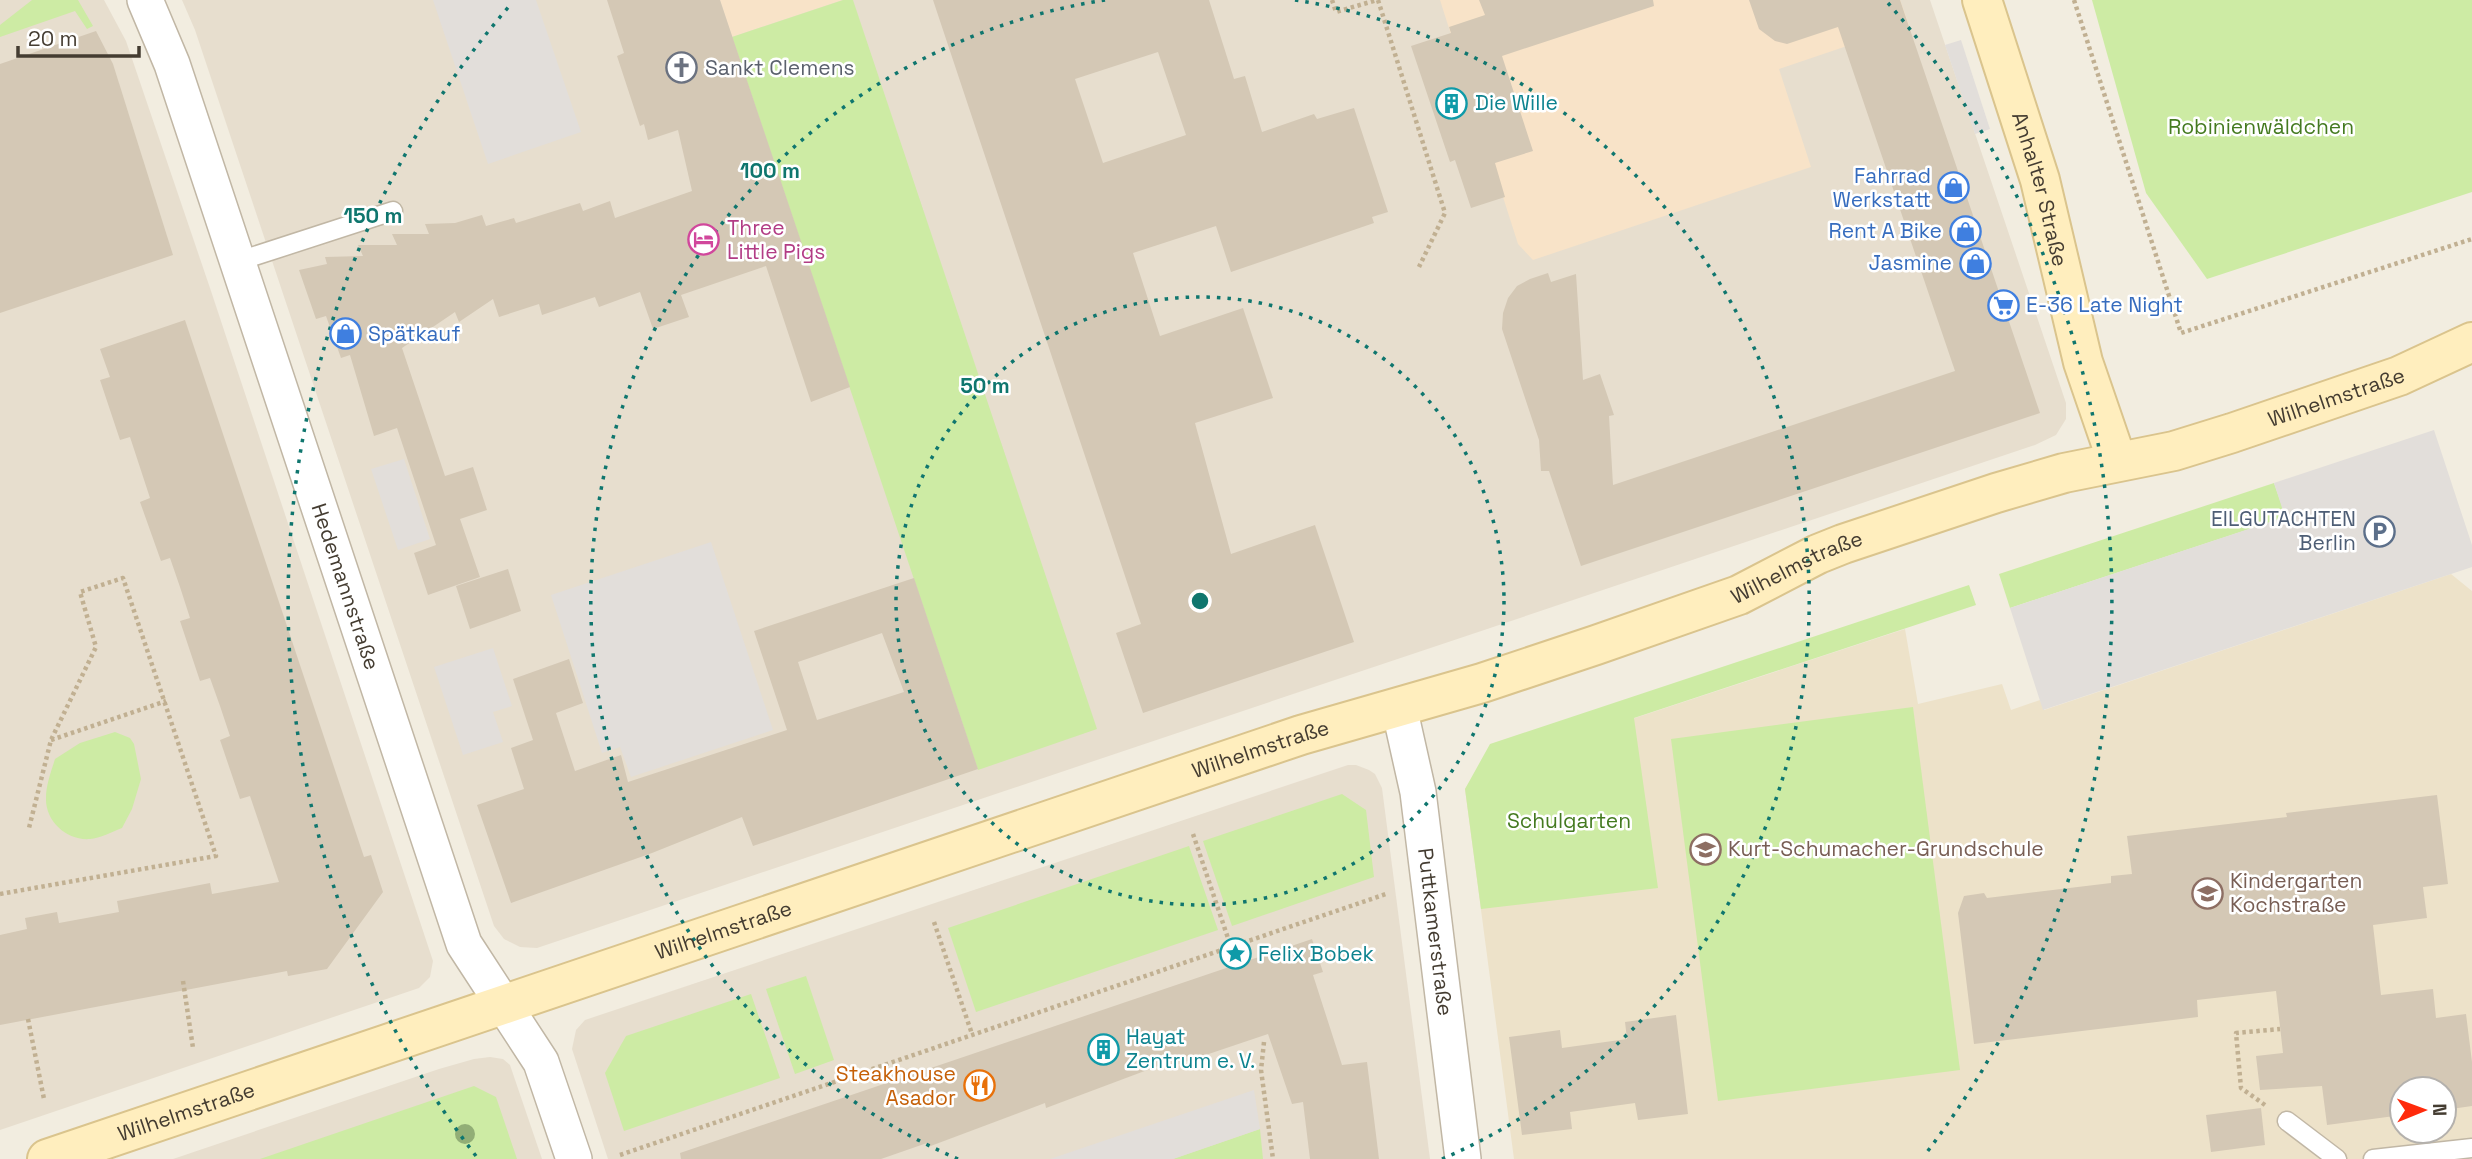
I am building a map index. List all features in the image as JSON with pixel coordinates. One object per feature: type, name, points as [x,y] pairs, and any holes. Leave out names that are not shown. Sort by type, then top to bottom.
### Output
[{"type":"main road","name":"Anhalter Straße","points":[[1982,0],[2040,180],[2083,362],[2117,461]]},
{"type":"main road","name":"Wilhelmstraße","points":[[47,1159],[103,1150],[502,1005],[1301,735],[1508,676],[1739,596],[1818,554],[1856,539],[1996,493],[2117,461],[2174,451],[2232,433],[2399,376],[2472,342]]},
{"type":"street","name":"Hedemannstraße","points":[[145,0],[172,64],[464,944],[541,1062],[574,1159]]},
{"type":"street","name":"Puttkamerstraße","points":[[1399,707],[1418,792],[1463,1159]]},
{"type":"lane","points":[[236,262],[393,211]]},
{"type":"lane","points":[[2287,1121],[2337,1159]]},
{"type":"lane","points":[[2373,1159],[2472,1148]]},
{"type":"path","points":[[1332,0],[1336,12],[1378,0],[1445,213],[1419,267]]},
{"type":"path","points":[[2074,0],[2181,332],[2472,239]]},
{"type":"path","points":[[0,894],[216,856],[123,578],[80,592],[96,647],[51,740],[29,828]]},
{"type":"path","points":[[51,740],[166,701]]},
{"type":"path","points":[[1193,834],[1237,965]]},
{"type":"path","points":[[620,1155],[1385,894]]},
{"type":"path","points":[[934,922],[972,1034]]},
{"type":"path","points":[[183,981],[192,1048]]},
{"type":"path","points":[[28,1019],[44,1100]]},
{"type":"path","points":[[2280,1029],[2236,1033],[2241,1088],[2287,1121]]},
{"type":"path","points":[[1264,1042],[1261,1070],[1273,1159]]},
{"type":"shaded area","points":[[0,0],[104,0],[126,41],[433,961],[430,977],[419,988],[0,1130]]},
{"type":"shaded area","points":[[182,0],[1930,0],[2066,403],[2066,419],[2056,435],[2035,445],[537,948],[520,947],[504,939],[494,926],[195,30]]},
{"type":"shaded area","points":[[433,0],[536,0],[581,132],[488,164]]},
{"type":"shaded area","points":[[720,0],[843,0],[732,37]]},
{"type":"shaded area","points":[[1440,0],[1900,0],[1909,25],[1779,69],[1811,167],[1533,260],[1518,244]]},
{"type":"shaded area","points":[[1961,40],[1990,129],[1975,134],[1945,45]]},
{"type":"shaded area","points":[[2434,430],[2472,545],[2472,567],[2043,710],[2010,608],[2285,517],[2274,483]]},
{"type":"shaded area","points":[[404,459],[430,539],[398,550],[371,469]]},
{"type":"shaded area","points":[[711,542],[773,730],[631,777],[620,747],[602,753],[551,595]]},
{"type":"shaded area","points":[[2451,574],[2472,591],[2472,1159],[1514,1159],[1465,789],[1477,770],[1905,629],[1918,704],[2002,684],[2011,710],[2040,700],[2044,710]]},
{"type":"shaded area","points":[[493,648],[512,706],[493,712],[503,742],[463,755],[434,667]]},
{"type":"shaded area","points":[[1348,765],[1356,765],[1375,774],[1382,788],[1430,1159],[608,1159],[572,1049],[576,1030],[585,1020]]},
{"type":"shaded area","points":[[490,1057],[503,1059],[510,1065],[542,1159],[173,1159],[439,1069]]},
{"type":"shaded area","points":[[1254,1090],[1260,1129],[1173,1159],[1050,1159]]},
{"type":"green space","points":[[32,0],[78,0],[93,26],[87,29],[75,11],[0,37],[0,25]]},
{"type":"green space","points":[[843,0],[853,0],[1097,729],[978,770],[732,37]]},
{"type":"green space","name":"Robinienwäldchen","points":[[2092,0],[2472,0],[2472,192],[2207,279],[2146,193]]},
{"type":"green space","points":[[2274,483],[2286,517],[2010,608],[1999,574]]},
{"type":"green space","name":"Schulgarten","points":[[1969,585],[1976,605],[1634,718],[1658,888],[1481,909],[1465,789],[1490,744]]},
{"type":"green space","points":[[1913,707],[1960,1070],[1718,1101],[1671,739]]},
{"type":"green space","points":[[115,732],[130,738],[134,744],[141,779],[132,809],[122,828],[94,838],[73,837],[53,822],[47,806],[47,788],[55,759],[80,743]]},
{"type":"green space","points":[[1342,794],[1366,810],[1374,877],[1232,926],[1203,841]]},
{"type":"green space","points":[[1189,846],[1218,930],[976,1012],[948,928]]},
{"type":"green space","points":[[806,976],[834,1060],[795,1074],[766,989]]},
{"type":"green space","points":[[751,994],[780,1078],[624,1131],[605,1073],[626,1036]]},
{"type":"green space","points":[[474,1086],[496,1097],[517,1159],[260,1159]]},
{"type":"green space","points":[[1260,1129],[1263,1159],[1173,1159]]},
{"type":"building","points":[[607,0],[720,0],[850,387],[811,402],[766,266],[681,295],[689,317],[653,329],[640,292],[599,307],[595,297],[542,315],[539,304],[499,317],[493,299],[459,322],[455,312],[402,348],[445,476],[473,467],[487,510],[460,519],[480,577],[428,595],[414,553],[436,545],[397,428],[374,436],[350,355],[341,358],[326,316],[316,319],[299,270],[327,264],[325,257],[363,256],[358,245],[397,245],[392,234],[429,234],[425,224],[455,223],[482,215],[486,226],[514,218],[516,223],[580,203],[583,211],[610,201],[615,218],[692,191],[678,130],[648,140],[644,124],[640,126],[617,56],[624,53]]},
{"type":"building","points":[[933,0],[1209,0],[1234,79],[1245,76],[1262,132],[1314,114],[1317,119],[1354,108],[1388,212],[1372,217],[1374,223],[1231,272],[1216,226],[1133,253],[1160,336],[1243,308],[1273,398],[1195,423],[1231,554],[1315,525],[1354,642],[1143,713],[1116,633],[1141,624]],"holes":[[[1158,52],[1186,135],[1103,163],[1075,79]]]},
{"type":"building","points":[[1479,0],[1653,0],[1654,6],[1502,56],[1533,151],[1495,163],[1505,197],[1471,208],[1455,160],[1450,162],[1411,46],[1451,33],[1449,27],[1485,15]]},
{"type":"building","points":[[1749,0],[1900,0],[2040,413],[1581,566],[1549,471],[1541,471],[1539,440],[1502,329],[1508,298],[1517,286],[1530,279],[1548,273],[1551,282],[1576,274],[1583,380],[1600,374],[1614,415],[1609,416],[1613,485],[1955,371],[1838,27],[1787,44],[1775,41],[1759,29]]},
{"type":"building","points":[[96,31],[113,64],[173,255],[0,313],[0,64]]},
{"type":"building","points":[[185,320],[364,857],[371,855],[383,892],[327,969],[288,976],[287,971],[0,1025],[0,935],[27,929],[25,918],[57,912],[59,923],[119,912],[117,901],[210,883],[212,894],[279,882],[250,796],[240,799],[220,740],[230,736],[210,678],[200,681],[180,621],[190,618],[170,558],[161,561],[140,502],[150,498],[130,437],[120,440],[100,380],[110,377],[100,349]]},
{"type":"building","points":[[508,569],[521,611],[470,629],[456,586]]},
{"type":"building","points":[[914,578],[978,769],[753,846],[742,817],[652,853],[511,903],[477,805],[524,789],[511,748],[533,740],[513,679],[569,659],[583,703],[556,713],[575,771],[621,755],[628,782],[787,730],[754,631]],"holes":[[[882,633],[904,692],[817,720],[798,662]]]},
{"type":"building","points":[[2437,795],[2448,884],[2423,887],[2427,918],[2373,925],[2381,995],[2433,989],[2436,1018],[2466,1014],[2472,1062],[2472,1106],[2458,1108],[2458,1075],[2388,1075],[2388,1117],[2327,1125],[2322,1086],[2260,1090],[2256,1056],[2283,1053],[2276,991],[2197,1000],[2198,1017],[1974,1044],[1958,913],[1964,896],[1984,893],[1987,898],[2111,883],[2111,876],[2132,874],[2127,836],[2287,817],[2286,813]]},
{"type":"building","name":"Hayat Zentrum e. V.","points":[[1312,939],[1323,972],[1313,975],[1342,1065],[1367,1062],[1379,1159],[1310,1159],[1303,1102],[1292,1104],[1268,1034],[1167,1068],[1166,1063],[1046,1108],[1045,1103],[928,1147],[927,1143],[881,1159],[681,1159],[680,1153]]},
{"type":"building","points":[[1676,1015],[1688,1114],[1638,1120],[1635,1103],[1570,1112],[1572,1129],[1522,1135],[1509,1037],[1560,1030],[1562,1048],[1627,1039],[1625,1022]]},
{"type":"building","points":[[2261,1108],[2265,1145],[2211,1152],[2206,1115]]},
{"type":"place","name":"Sankt Clemens","points":[[682,68]]},
{"type":"place","name":"Die Wille","points":[[1452,103]]},
{"type":"place","name":"Fahrrad Werkstatt","points":[[1954,188]]},
{"type":"place","name":"Rent A Bike","points":[[1965,231]]},
{"type":"place","name":"Three Little Pigs","points":[[704,240]]},
{"type":"place","name":"Jasmine","points":[[1975,263]]},
{"type":"place","name":"E-36 Late Night","points":[[2003,305]]},
{"type":"place","name":"Spätkauf","points":[[345,334]]},
{"type":"place","name":"EILGUTACHTEN Berlin","points":[[2379,531]]},
{"type":"place","name":"Kurt-Schumacher-Grundschule","points":[[1705,849]]},
{"type":"place","name":"Kindergarten Kochstraße","points":[[2207,893]]},
{"type":"place","name":"Felix Bobek","points":[[1235,954]]},
{"type":"place","name":"Hayat Zentrum e. V.","points":[[1103,1049]]},
{"type":"place","name":"Steakhouse Asador","points":[[979,1086]]}]
